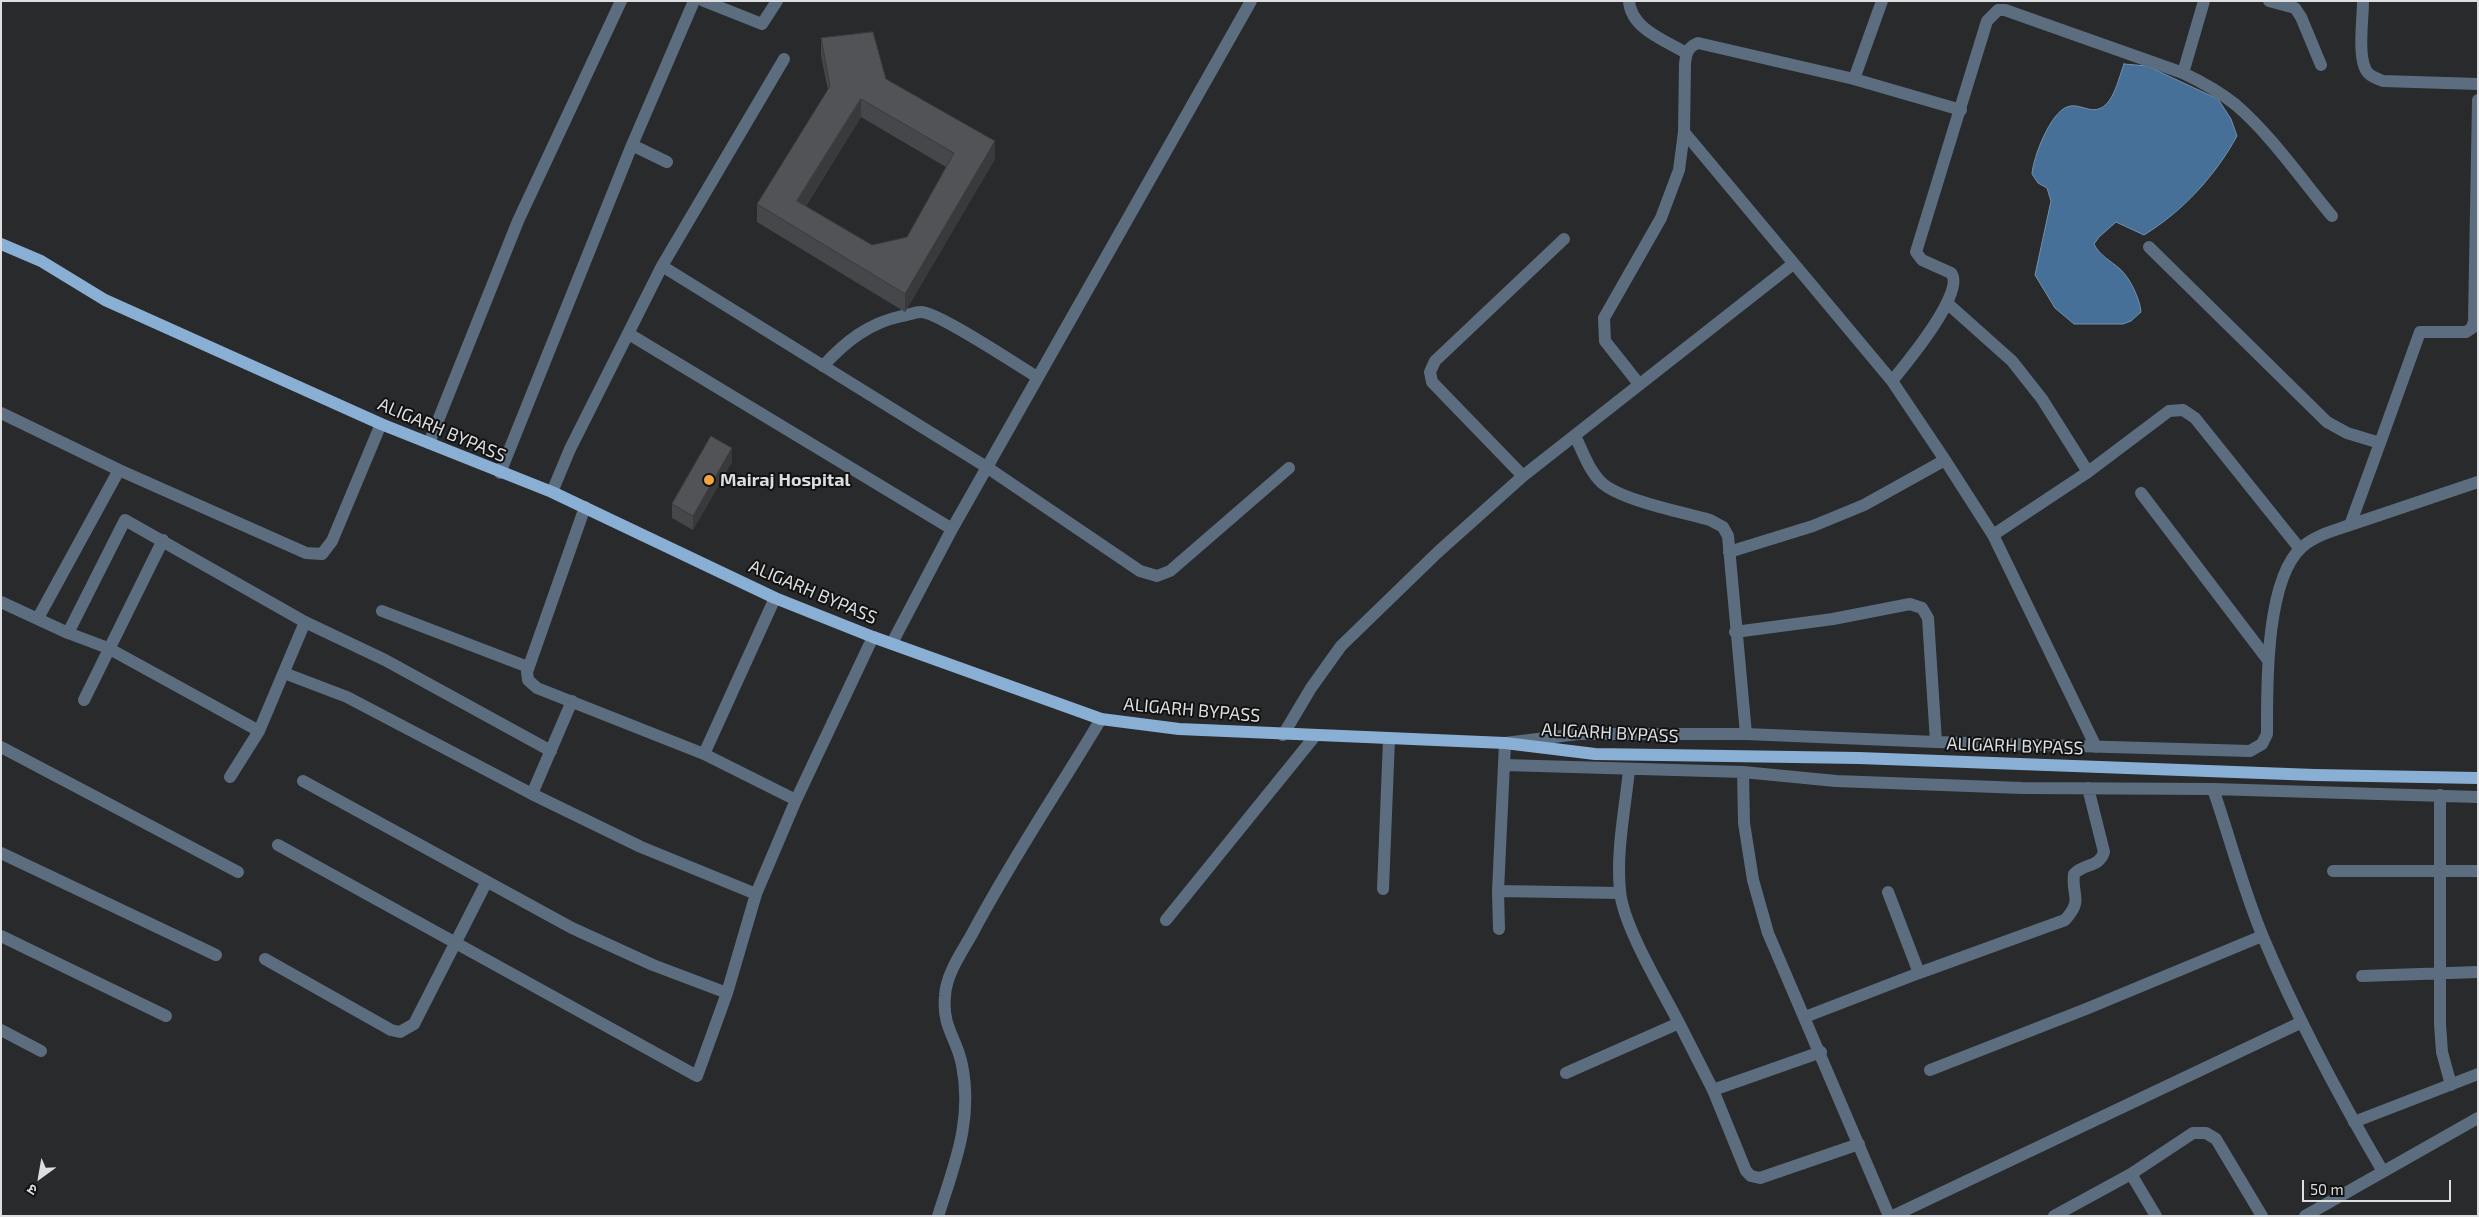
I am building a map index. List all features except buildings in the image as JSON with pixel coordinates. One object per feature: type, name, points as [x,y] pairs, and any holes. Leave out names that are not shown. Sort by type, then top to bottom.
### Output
[{"type":"main road","name":"ALIGARH BYPASS","points":[[1,244],[41,262],[105,300],[381,424],[500,473],[552,492],[774,598],[873,637],[1101,719],[1179,729],[1283,735],[1505,743],[1595,754],[1859,758],[2316,775],[2478,778]]},
{"type":"street","points":[[429,443],[518,220],[622,1]]},
{"type":"street","points":[[500,473],[632,145],[694,1]]},
{"type":"street","points":[[704,1],[762,24],[777,1]]},
{"type":"street","points":[[892,643],[952,529],[1251,1]]},
{"type":"street","points":[[1629,1],[1633,18],[1645,30],[1686,53]]},
{"type":"street","points":[[1854,80],[1882,1]]},
{"type":"street","points":[[2183,73],[2204,1]]},
{"type":"street","points":[[2269,1],[2295,8],[2301,17],[2321,65]]},
{"type":"street","points":[[2363,1],[2362,56],[2365,69],[2371,77],[2383,81],[2478,84]]},
{"type":"street","points":[[1892,381],[1928,334],[1947,303],[1954,284],[1954,277],[1922,260],[1916,252],[1988,21],[1998,10],[2005,10],[2183,73],[2209,85],[2237,106],[2266,136],[2332,216]]},
{"type":"street","points":[[1639,384],[1605,341],[1604,318],[1661,218],[1679,170],[1684,132],[1686,53],[1691,46],[1698,43],[1854,80],[1961,110]]},
{"type":"street","points":[[552,492],[570,449],[662,266],[784,59]]},
{"type":"street","points":[[2350,526],[2420,332],[2466,332],[2472,328],[2474,321],[2478,100]]},
{"type":"street","points":[[1684,132],[1792,264],[1892,381],[1945,460],[1993,535],[2096,747]]},
{"type":"street","points":[[632,145],[667,162]]},
{"type":"street","points":[[1523,476],[1432,382],[1430,372],[1435,361],[1564,239]]},
{"type":"street","points":[[2149,247],[2326,422],[2347,432],[2380,443]]},
{"type":"street","points":[[1283,735],[1311,688],[1340,646],[1438,552],[1523,476],[1792,264]]},
{"type":"street","points":[[662,266],[988,468],[1140,571],[1157,576],[1170,571],[1289,468]]},
{"type":"street","points":[[1947,303],[2012,360],[2042,399],[2088,472]]},
{"type":"street","points":[[824,366],[840,348],[866,328],[888,319],[922,312],[944,321],[1037,377]]},
{"type":"street","points":[[629,334],[952,529]]},
{"type":"street","points":[[1993,535],[2088,472],[2169,411],[2183,410],[2195,418],[2300,549]]},
{"type":"street","points":[[1,413],[119,470],[306,553],[322,554],[332,541],[381,424]]},
{"type":"street","points":[[1575,436],[1590,468],[1602,482],[1619,493],[1710,520],[1723,527],[1728,536],[1735,632],[1746,734]]},
{"type":"street","points":[[1729,552],[1813,526],[1864,505],[1945,460]]},
{"type":"street","points":[[38,618],[119,470]]},
{"type":"street","points":[[1499,929],[1498,891],[1505,743],[1578,734],[1746,734],[1936,742],[2250,751],[2262,744],[2267,734],[2268,660],[2279,590],[2289,564],[2300,549],[2311,540],[2478,482]]},
{"type":"street","points":[[2141,493],[2268,660]]},
{"type":"street","points":[[585,507],[528,667],[528,680],[537,688],[704,754],[796,800]]},
{"type":"street","points":[[68,633],[125,520],[305,622],[385,660],[551,751]]},
{"type":"street","points":[[84,700],[108,648],[163,540]]},
{"type":"street","points":[[704,754],[774,598]]},
{"type":"street","points":[[1,602],[68,633],[108,648],[259,731]]},
{"type":"street","points":[[1735,632],[1805,623],[1910,604],[1922,608],[1928,618],[1936,742]]},
{"type":"street","points":[[382,611],[528,667]]},
{"type":"street","points":[[230,777],[259,731],[305,622]]},
{"type":"street","points":[[278,845],[697,1076],[727,993],[756,894],[796,800],[873,637]]},
{"type":"street","points":[[284,673],[347,697],[532,794],[641,847],[756,894]]},
{"type":"street","points":[[532,794],[572,701]]},
{"type":"street","points":[[938,1216],[964,1129],[967,1094],[962,1062],[946,1022],[944,994],[954,968],[990,900],[1101,719]]},
{"type":"street","points":[[1166,920],[1315,736]]},
{"type":"street","points":[[1383,889],[1389,739]]},
{"type":"street","points":[[1,747],[238,872]]},
{"type":"street","points":[[1504,765],[1743,772],[1836,781],[2022,788],[2213,789],[2478,797]]},
{"type":"street","points":[[1629,770],[1619,858],[1620,893],[1642,952],[1713,1090],[1746,1171],[1751,1176],[1760,1178],[1858,1144]]},
{"type":"street","points":[[1743,772],[1744,823],[1753,880],[1768,932],[1821,1052],[1889,1216]]},
{"type":"street","points":[[303,781],[442,855],[486,883],[572,928],[653,965],[727,993]]},
{"type":"street","points":[[1805,1017],[2065,920],[2073,910],[2077,896],[2074,874],[2078,870],[2095,865],[2101,860],[2104,852],[2088,788]]},
{"type":"street","points":[[2213,789],[2262,936],[2302,1022],[2354,1122],[2382,1170]]},
{"type":"street","points":[[2440,795],[2442,1052],[2451,1085]]},
{"type":"street","points":[[1,853],[216,955]]},
{"type":"street","points":[[2333,870],[2478,871]]},
{"type":"street","points":[[265,959],[391,1030],[400,1032],[414,1024],[486,883]]},
{"type":"street","points":[[1498,891],[1620,893]]},
{"type":"street","points":[[1888,892],[1919,973]]},
{"type":"street","points":[[1,936],[166,1016]]},
{"type":"street","points":[[1930,1070],[2086,1009],[2262,936]]},
{"type":"street","points":[[2362,976],[2478,972]]},
{"type":"street","points":[[1893,1216],[2302,1022]]},
{"type":"street","points":[[1566,1073],[1679,1023]]},
{"type":"street","points":[[1,1030],[41,1051]]},
{"type":"street","points":[[1713,1090],[1821,1052]]},
{"type":"street","points":[[2354,1122],[2478,1074]]},
{"type":"street","points":[[2304,1216],[2382,1170],[2478,1118]]},
{"type":"street","points":[[2059,1215],[2131,1174],[2193,1133],[2206,1133],[2216,1138],[2262,1216]]},
{"type":"street","points":[[2131,1174],[2156,1216]]},
{"type":"water","points":[[2124,64],[2147,66],[2218,99],[2231,119],[2237,136],[2208,179],[2172,215],[2144,235],[2116,222],[2094,244],[2102,255],[2120,269],[2131,283],[2137,295],[2141,312],[2131,321],[2123,324],[2074,324],[2055,308],[2035,275],[2051,201],[2047,188],[2038,183],[2032,174],[2033,167],[2039,147],[2054,118],[2061,111],[2071,106],[2093,110],[2106,105],[2116,89]]},
{"type":"place","name":"Mairaj Hospital","points":[[709,480]]}]
